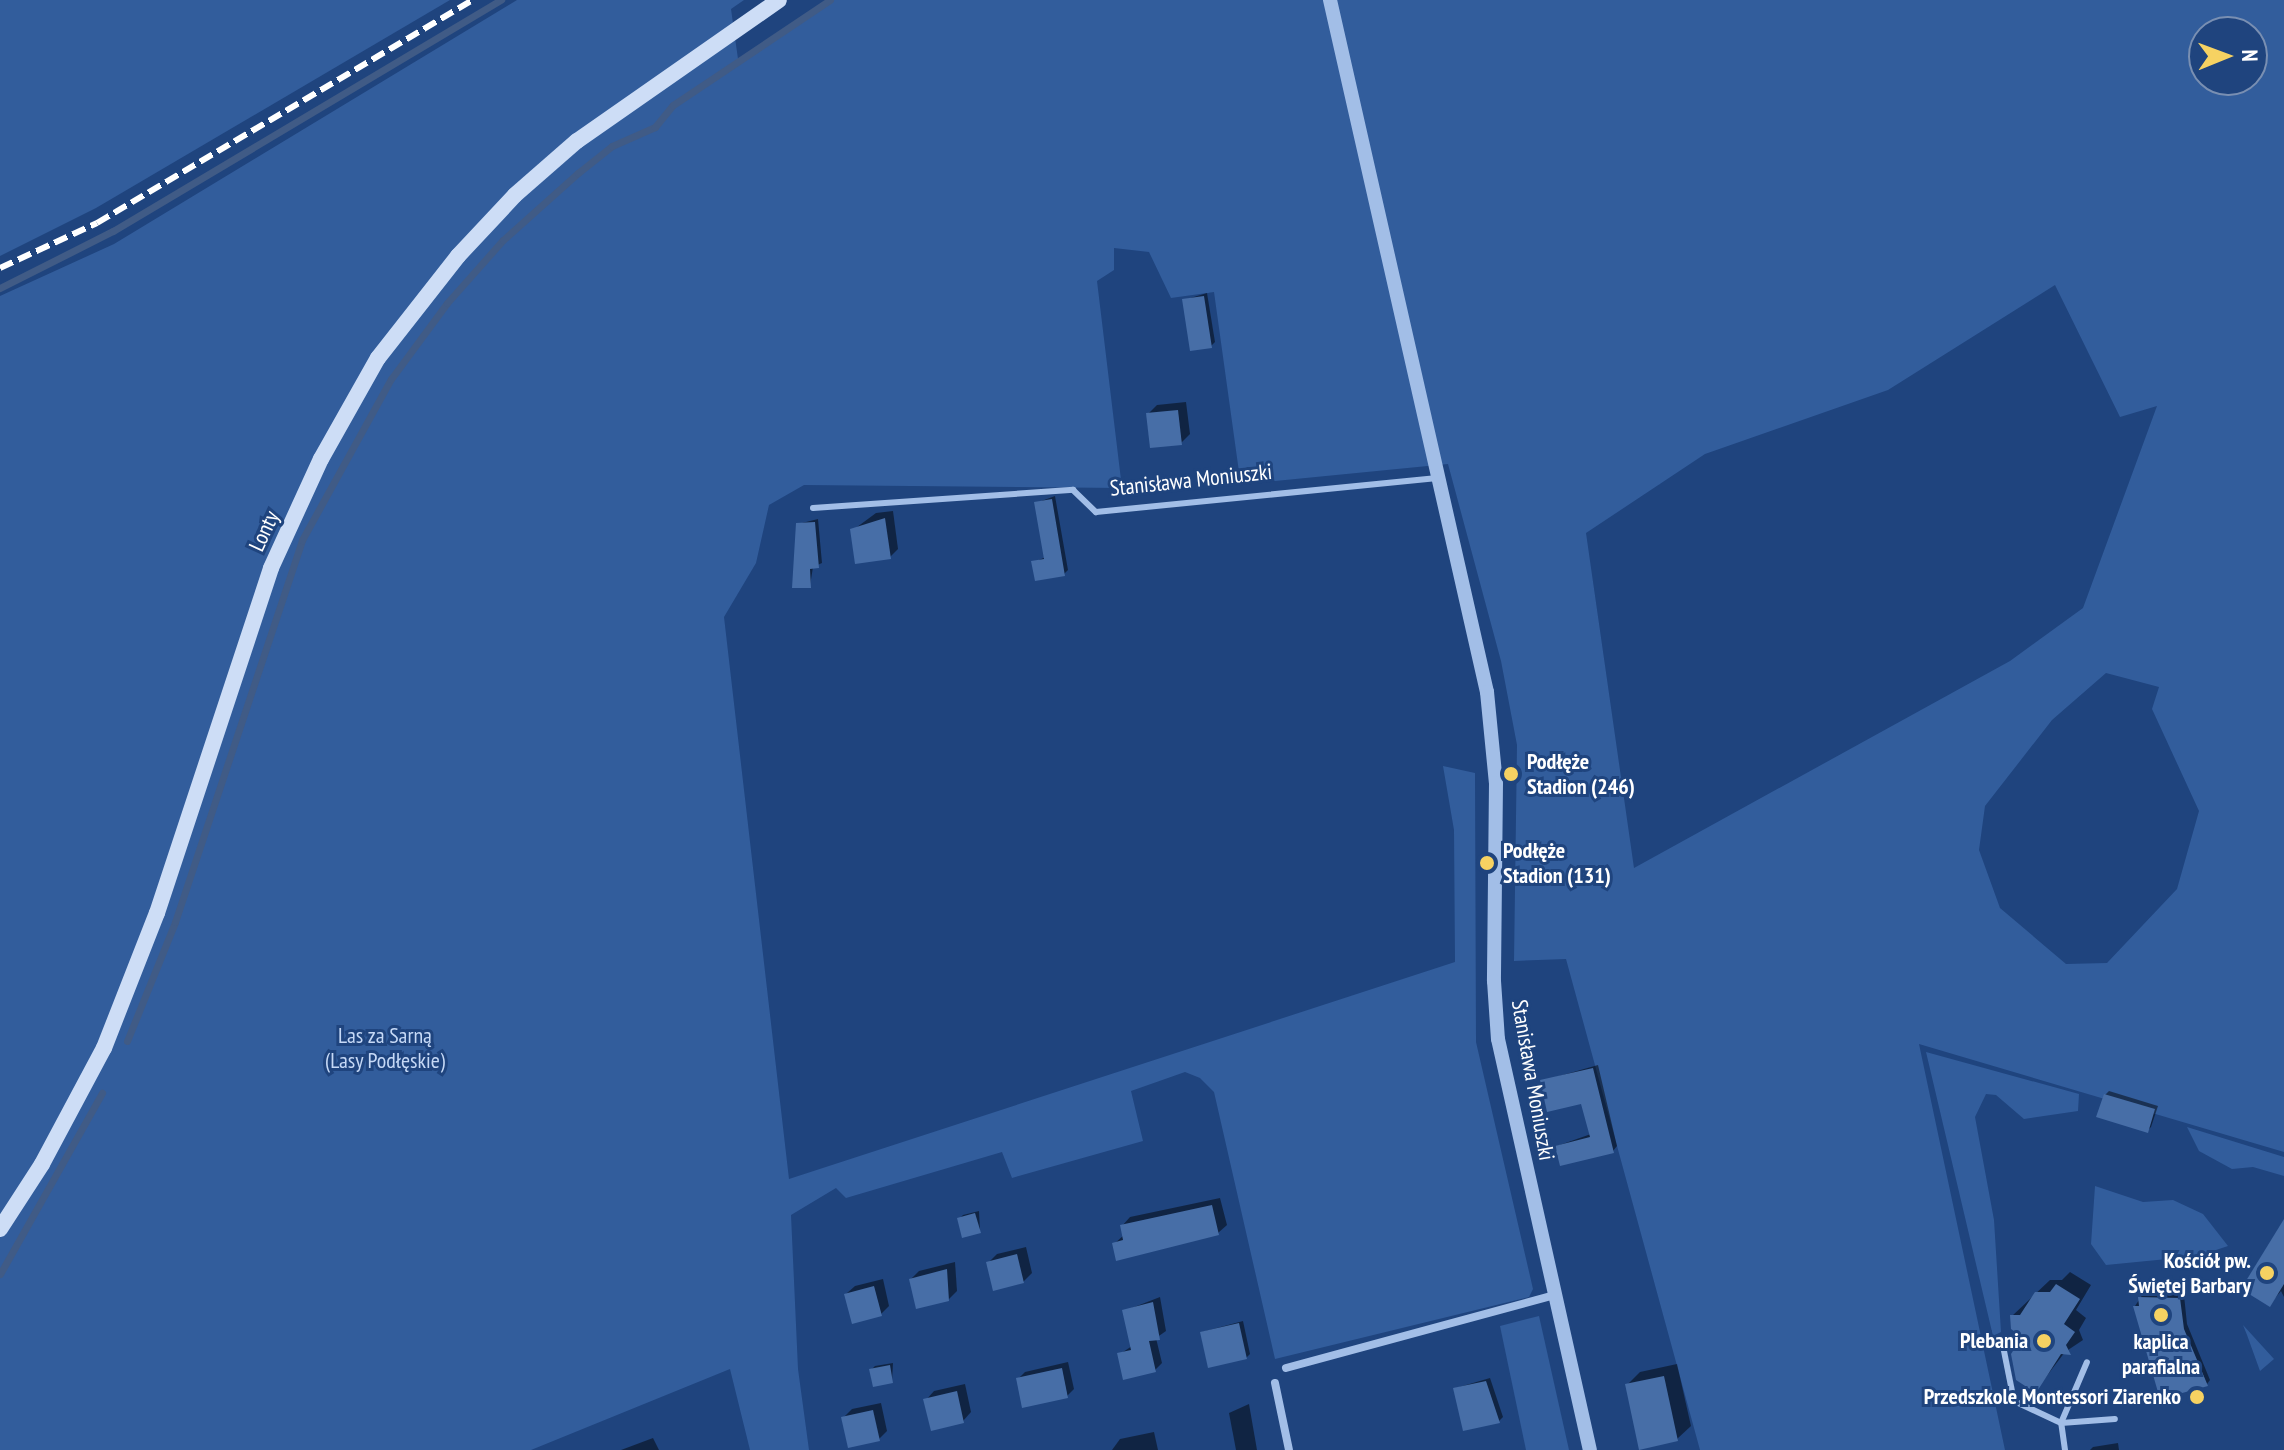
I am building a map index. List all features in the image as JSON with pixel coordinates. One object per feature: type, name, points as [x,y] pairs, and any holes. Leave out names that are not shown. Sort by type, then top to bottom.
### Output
[{"type":"main road","name":"Lonty","points":[[0,1229],[42,1164],[104,1048],[157,913],[271,568],[321,459],[378,358],[458,256],[525,186],[577,141],[779,0]]},
{"type":"street","name":"Stanisława Moniuszki","points":[[1330,0],[1491,722],[1498,1039],[1590,1450]]},
{"type":"street","points":[[1286,1368],[1554,1295]]},
{"type":"street","points":[[1275,1383],[1289,1450]]},
{"type":"lane","name":"Stanisława Moniuszki","points":[[813,508],[1073,490],[1096,512],[1439,478]]},
{"type":"lane","points":[[2002,1341],[2014,1401],[2061,1423],[2115,1419]]},
{"type":"lane","points":[[2065,1450],[2061,1423],[2087,1362]]},
{"type":"green space","points":[[0,0],[450,0],[96,208],[0,256]]},
{"type":"green space","name":"Las za Sarną (Lasy Podłęskie)","points":[[517,0],[744,0],[731,9],[738,59],[830,0],[2284,0],[2284,1152],[1919,1044],[2005,1450],[1700,1450],[1566,959],[1514,961],[1517,745],[1501,661],[1448,464],[1275,481],[1239,472],[1214,292],[1171,298],[1149,252],[1114,248],[1114,270],[1097,281],[1122,488],[804,485],[769,505],[756,563],[724,617],[789,1179],[1455,962],[1454,830],[1443,766],[1475,773],[1476,1042],[1533,1289],[1529,1297],[1275,1359],[1214,1092],[1200,1078],[1185,1072],[1131,1091],[1143,1141],[1012,1178],[1002,1152],[846,1198],[836,1188],[791,1215],[798,1369],[809,1450],[750,1450],[730,1369],[531,1450],[0,1450],[0,296],[114,244]],"holes":[[[2055,285],[2120,417],[2157,406],[2083,608],[2010,661],[1634,868],[1586,533],[1705,454],[1888,390]],[[2106,673],[2159,687],[2152,709],[2199,811],[2177,889],[2107,963],[2066,964],[2000,908],[1979,850],[1985,806],[2052,720]]]},
{"type":"green space","points":[[1926,1052],[2079,1094],[2078,1111],[2024,1119],[1996,1095],[1986,1094],[1975,1117],[1994,1220],[2001,1332],[1993,1336]]},
{"type":"green space","points":[[2187,1127],[2284,1157],[2284,1176],[2253,1167],[2232,1169],[2199,1151]]},
{"type":"green space","points":[[2095,1186],[2143,1202],[2173,1200],[2203,1214],[2228,1246],[2198,1256],[2106,1265],[2091,1244]]},
{"type":"green space","points":[[1539,1316],[1569,1450],[1526,1450],[1500,1326]]},
{"type":"green space","points":[[2243,1325],[2274,1359],[2260,1371],[2247,1335]]},
{"type":"building","points":[[1204,296],[1212,348],[1190,351],[1182,299]]},
{"type":"building","points":[[1178,410],[1182,445],[1150,448],[1146,413]]},
{"type":"building","points":[[1052,499],[1065,576],[1035,581],[1031,561],[1044,559],[1034,502]]},
{"type":"building","points":[[885,518],[891,559],[855,564],[850,529]]},
{"type":"building","points":[[815,522],[819,568],[810,569],[811,588],[792,588],[796,523]]},
{"type":"building","points":[[1593,1068],[1614,1153],[1560,1166],[1555,1146],[1590,1137],[1581,1104],[1547,1112],[1540,1080]]},
{"type":"building","points":[[2104,1094],[2155,1109],[2148,1133],[2096,1117]]},
{"type":"building","points":[[1212,1205],[1219,1235],[1116,1261],[1112,1243],[1123,1240],[1120,1225]]},
{"type":"building","points":[[975,1213],[981,1233],[962,1238],[957,1218]]},
{"type":"building","name":"Kościół pw. Świętej Barbary","points":[[2284,1219],[2284,1284],[2270,1307],[2241,1289]]},
{"type":"building","points":[[1017,1254],[1024,1283],[993,1291],[986,1262]]},
{"type":"building","points":[[947,1269],[949,1301],[916,1309],[909,1279]]},
{"type":"building","name":"Plebania","points":[[2056,1284],[2080,1299],[2064,1324],[2075,1332],[2066,1345],[2071,1355],[2061,1354],[2036,1393],[2016,1380],[2011,1354],[2022,1337],[2011,1329],[2010,1315],[2020,1315],[2035,1292],[2050,1292]]},
{"type":"building","points":[[874,1286],[882,1316],[852,1324],[844,1294]]},
{"type":"building","points":[[2138,1297],[2180,1298],[2184,1329],[2208,1386],[2160,1399],[2133,1306],[2139,1306]]},
{"type":"building","points":[[1153,1302],[1160,1340],[1149,1341],[1156,1372],[1123,1380],[1117,1353],[1131,1350],[1122,1310]]},
{"type":"building","points":[[1239,1323],[1247,1359],[1208,1368],[1200,1332]]},
{"type":"building","points":[[890,1365],[893,1383],[873,1387],[869,1369]]},
{"type":"building","points":[[1062,1368],[1068,1398],[1022,1408],[1016,1378]]},
{"type":"building","points":[[1664,1376],[1678,1441],[1639,1450],[1625,1384]]},
{"type":"building","points":[[1486,1381],[1500,1423],[1463,1431],[1453,1388]]},
{"type":"building","points":[[957,1391],[964,1423],[931,1431],[923,1399]]},
{"type":"building","points":[[873,1410],[880,1441],[848,1448],[841,1417]]},
{"type":"waterway","points":[[0,288],[113,231],[501,0]]},
{"type":"waterway","points":[[127,1041],[175,922],[302,540],[391,379],[447,303],[503,240],[578,173],[612,146],[655,127],[673,105],[830,0]]},
{"type":"waterway","points":[[0,1274],[102,1093]]},
{"type":"railway","points":[[0,268],[97,223],[473,0]]},
{"type":"place","name":"Podłęże Stadion (246)","points":[[1511,774]]},
{"type":"place","name":"Podłęże Stadion (131)","points":[[1487,863]]},
{"type":"place","name":"Kościół pw. Świętej Barbary","points":[[2267,1273]]},
{"type":"place","name":"kaplica parafialna","points":[[2161,1315]]},
{"type":"place","name":"Plebania","points":[[2044,1341]]},
{"type":"place","name":"Przedszkole Montessori Ziarenko","points":[[2197,1397]]}]
